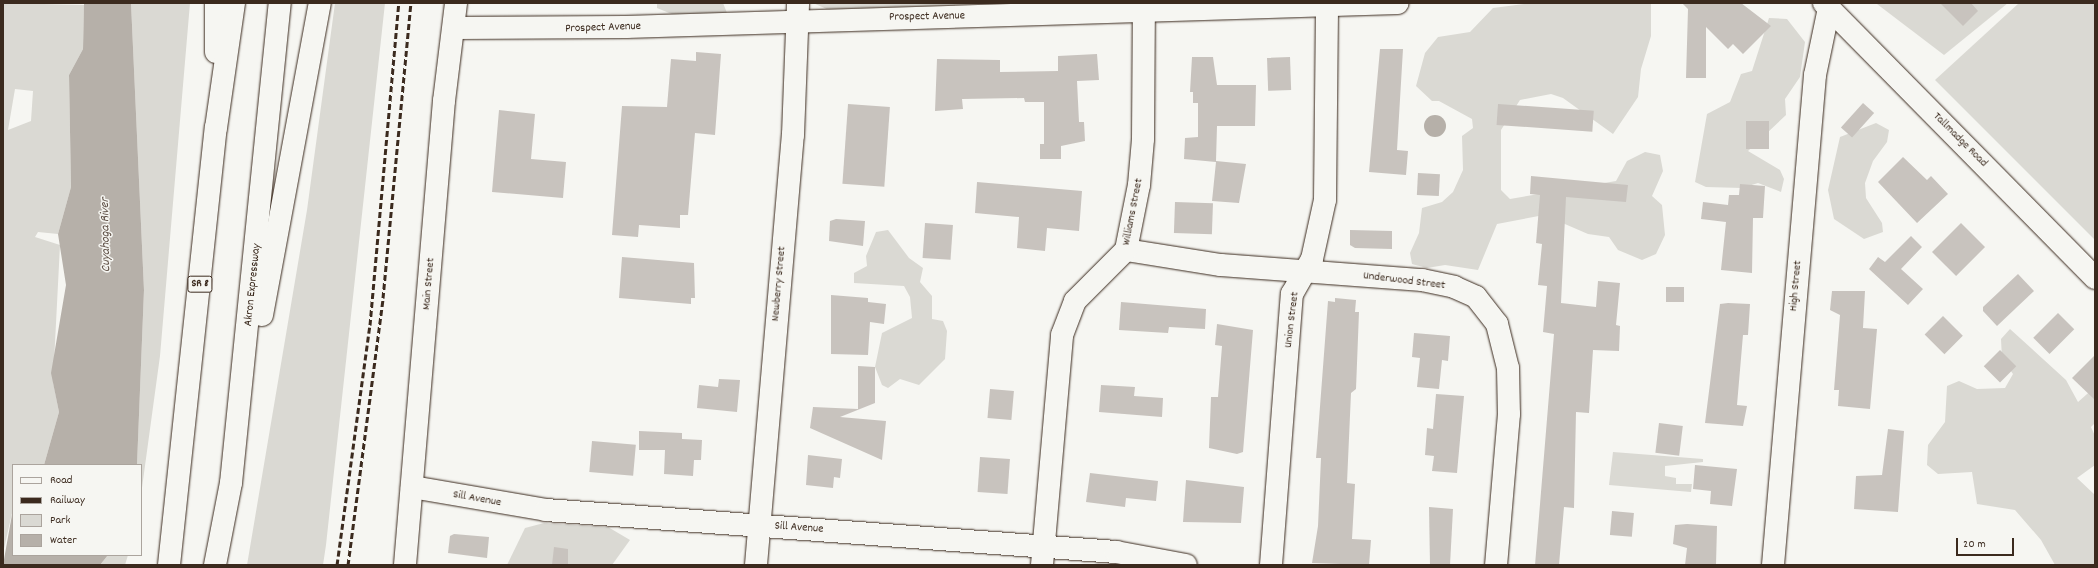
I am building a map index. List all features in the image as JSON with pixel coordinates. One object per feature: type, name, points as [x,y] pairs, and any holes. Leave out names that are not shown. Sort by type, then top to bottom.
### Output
[{"type":"main road","points":[[216,3],[216,128]]},
{"type":"main road","name":"SR 8","points":[[169,565],[216,128],[234,3]]},
{"type":"main road","name":"Akron Expressway","points":[[215,565],[231,483],[280,3]]},
{"type":"main road","points":[[231,483],[320,3]]},
{"type":"main road","name":"Main Street","points":[[405,565],[444,101],[456,28],[456,3]]},
{"type":"main road","name":"Prospect Avenue","points":[[456,28],[528,30],[798,12],[1144,7],[1327,8],[1398,3]]},
{"type":"main road","name":"Tallmadge Road","points":[[1826,5],[2095,278]]},
{"type":"main road","name":"High Street","points":[[1773,565],[1815,75],[1826,5]]},
{"type":"main road","name":"Williams Street","points":[[1042,555],[1063,330],[1075,301],[1126,250],[1143,139],[1144,7]]},
{"type":"main road","name":"Union Street","points":[[1271,565],[1292,294],[1306,273],[1318,241],[1326,185],[1327,8]]},
{"type":"main road","name":"Newberry Street","points":[[756,565],[793,135],[798,12]]},
{"type":"main road","name":"Underwood Street","points":[[1126,250],[1306,273],[1414,280],[1454,287],[1476,298],[1497,324],[1507,364],[1509,414],[1496,565]]},
{"type":"main road","name":"Sill Avenue","points":[[412,487],[546,510],[759,525],[1042,555],[1116,552],[1186,565]]},
{"type":"green space","points":[[3,3],[84,5],[83,49],[69,75],[71,187],[58,234],[38,232],[35,237],[60,245],[53,382],[59,412],[44,464],[12,464],[12,513],[3,553]],"holes":[[[15,89],[33,91],[31,121],[8,130]]]},
{"type":"green space","points":[[131,3],[190,3],[160,356],[142,488],[142,464],[137,464],[144,290]]},
{"type":"green space","points":[[335,3],[385,3],[323,565],[247,565],[307,210]]},
{"type":"green space","points":[[657,3],[723,3],[727,13],[684,19],[657,8]]},
{"type":"green space","points":[[813,3],[1091,3],[829,10]]},
{"type":"green space","points":[[1531,3],[1651,3],[1651,36],[1641,69],[1638,97],[1613,134],[1563,98],[1551,94],[1520,100],[1501,130],[1501,190],[1510,199],[1616,181],[1627,161],[1645,152],[1660,155],[1663,171],[1652,196],[1662,205],[1665,235],[1656,254],[1642,260],[1618,250],[1609,237],[1588,234],[1544,215],[1497,224],[1478,270],[1445,265],[1427,268],[1412,264],[1410,253],[1419,233],[1422,208],[1442,202],[1453,192],[1463,170],[1462,136],[1473,128],[1472,119],[1439,101],[1432,101],[1416,86],[1425,53],[1438,37],[1470,32],[1493,8]]},
{"type":"green space","points":[[1877,3],[2008,3],[1944,55],[1877,4]]},
{"type":"green space","points":[[2019,3],[2095,3],[2095,240],[1935,80]]},
{"type":"green space","points":[[1769,18],[1787,19],[1805,42],[1800,77],[1785,99],[1786,115],[1748,151],[1780,170],[1784,179],[1781,192],[1758,183],[1742,188],[1706,187],[1695,182],[1707,114],[1730,102],[1741,74],[1752,71]]},
{"type":"green space","points":[[1876,123],[1889,130],[1887,142],[1873,161],[1865,183],[1866,198],[1882,223],[1883,232],[1864,239],[1834,219],[1828,190],[1840,137]]},
{"type":"green space","points":[[888,230],[909,258],[923,268],[920,282],[932,296],[932,319],[943,321],[947,331],[945,359],[919,385],[900,379],[888,388],[882,385],[875,367],[882,333],[912,318],[910,297],[904,286],[854,283],[854,273],[867,266],[866,256],[876,232]]},
{"type":"green space","points":[[2010,329],[2066,380],[2078,402],[2095,387],[2095,423],[2091,427],[2095,436],[2095,465],[2077,478],[2095,495],[2095,565],[2055,565],[2041,540],[2015,510],[1977,504],[1972,472],[1938,474],[1927,465],[1928,445],[1945,422],[1947,386],[1959,381],[1977,389],[2005,388],[2013,374],[2002,359],[2001,339]]},
{"type":"green space","points":[[1613,452],[1703,459],[1703,462],[1665,466],[1665,476],[1676,478],[1676,484],[1692,484],[1691,492],[1609,485]]},
{"type":"green space","points":[[544,523],[608,527],[630,540],[612,565],[507,565],[525,528]]},
{"type":"green space","points":[[107,556],[128,556],[125,565],[100,565]]},
{"type":"water","name":"Cuyahoga River","points":[[84,3],[131,3],[144,290],[137,464],[44,464],[59,412],[51,373],[66,285],[58,234],[71,187],[69,75],[83,49]]},
{"type":"water","points":[[1435,115],[1443,118],[1446,126],[1443,134],[1435,137],[1427,134],[1424,126],[1427,118]]},
{"type":"water","points":[[12,515],[12,556],[107,556],[100,565],[3,565]]},
{"type":"building","points":[[1682,3],[1741,3],[1771,26],[1743,54],[1733,44],[1728,49],[1706,27],[1706,78],[1686,78],[1688,9]]},
{"type":"building","points":[[1940,3],[1971,3],[1978,11],[1963,26]]},
{"type":"building","points":[[1380,49],[1403,49],[1397,150],[1408,151],[1406,175],[1369,172]]},
{"type":"building","points":[[696,52],[721,54],[715,135],[695,133],[688,215],[680,215],[680,228],[639,225],[638,237],[612,235],[622,106],[667,107],[671,59],[696,61]]},
{"type":"building","points":[[1097,54],[1099,80],[1077,81],[1079,122],[1084,122],[1085,141],[1061,146],[1061,159],[1040,159],[1040,144],[1044,144],[1044,102],[1025,102],[1024,98],[962,99],[963,109],[935,111],[937,59],[1000,60],[1000,72],[1058,71],[1058,56]]},
{"type":"building","points":[[1192,57],[1213,57],[1217,85],[1256,85],[1255,126],[1217,126],[1216,161],[1246,164],[1239,203],[1212,201],[1216,162],[1184,159],[1185,138],[1198,137],[1198,103],[1193,103],[1193,92],[1190,92]]},
{"type":"building","points":[[1290,57],[1291,90],[1268,91],[1267,58]]},
{"type":"building","points":[[1863,103],[1874,113],[1852,138],[1841,128]]},
{"type":"building","points":[[848,104],[890,107],[884,187],[842,184]]},
{"type":"building","points":[[1498,104],[1594,111],[1592,132],[1497,125]]},
{"type":"building","points":[[499,110],[535,114],[531,159],[566,162],[563,198],[492,192]]},
{"type":"building","points":[[1746,121],[1769,121],[1769,149],[1746,149]]},
{"type":"building","points":[[1903,157],[1927,180],[1931,176],[1948,194],[1917,223],[1878,182]]},
{"type":"building","points":[[1418,173],[1440,174],[1439,196],[1417,195]]},
{"type":"building","points":[[1531,176],[1628,185],[1626,202],[1566,197],[1561,303],[1596,307],[1598,281],[1620,283],[1616,325],[1620,326],[1619,351],[1593,350],[1589,413],[1576,412],[1574,508],[1564,507],[1559,565],[1535,565],[1554,334],[1543,332],[1547,286],[1538,285],[1542,244],[1536,243],[1540,195],[1530,194]]},
{"type":"building","points":[[977,182],[1082,191],[1079,231],[1047,228],[1045,251],[1017,248],[1019,217],[975,213]]},
{"type":"building","points":[[1740,184],[1765,186],[1763,218],[1753,218],[1752,273],[1721,270],[1726,222],[1701,219],[1703,202],[1728,205],[1729,195],[1739,195]]},
{"type":"building","points":[[1175,202],[1213,203],[1212,234],[1174,233]]},
{"type":"building","points":[[836,219],[865,221],[863,246],[829,241],[830,221]]},
{"type":"building","points":[[925,223],[953,225],[950,260],[923,258]]},
{"type":"building","points":[[1961,223],[1985,247],[1956,276],[1932,252]]},
{"type":"building","points":[[1350,230],[1392,231],[1392,249],[1355,248],[1350,245]]},
{"type":"building","points":[[1911,236],[1922,247],[1901,269],[1923,289],[1908,305],[1869,269],[1878,257],[1885,262]]},
{"type":"building","points":[[622,257],[694,263],[695,298],[691,298],[691,304],[619,298]]},
{"type":"building","points":[[2018,274],[2034,291],[1997,326],[1983,311],[1983,307]]},
{"type":"building","points":[[1666,287],[1684,287],[1684,302],[1666,302]]},
{"type":"building","points":[[1832,291],[1865,291],[1863,328],[1877,329],[1870,409],[1838,406],[1839,390],[1834,390],[1840,315],[1830,310]]},
{"type":"building","points":[[831,295],[868,298],[868,302],[886,304],[884,324],[870,322],[868,355],[831,354]]},
{"type":"building","points":[[1335,298],[1356,300],[1355,312],[1359,312],[1356,389],[1351,393],[1347,483],[1355,484],[1352,539],[1371,540],[1369,565],[1312,563],[1318,526],[1321,458],[1316,458],[1328,301],[1335,302]]},
{"type":"building","points":[[1121,302],[1206,309],[1205,329],[1169,327],[1168,333],[1119,330]]},
{"type":"building","points":[[1720,304],[1750,304],[1748,335],[1743,335],[1737,405],[1747,406],[1743,426],[1705,423]]},
{"type":"building","points":[[2058,313],[2074,329],[2050,354],[2033,338]]},
{"type":"building","points":[[1943,316],[1963,336],[1944,354],[1925,334]]},
{"type":"building","points":[[1217,324],[1253,330],[1243,452],[1237,454],[1209,448],[1211,397],[1218,397],[1222,346],[1215,345]]},
{"type":"building","points":[[1414,333],[1450,336],[1448,361],[1442,360],[1439,389],[1417,387],[1420,358],[1412,357]]},
{"type":"building","points":[[2000,350],[2016,366],[2000,383],[1984,366]]},
{"type":"building","points":[[2095,355],[2095,400],[2072,378]]},
{"type":"building","points":[[858,366],[875,367],[875,403],[840,417],[886,421],[882,460],[810,428],[813,407],[858,409]]},
{"type":"building","points":[[719,379],[740,380],[737,412],[697,408],[699,385],[718,387]]},
{"type":"building","points":[[1101,385],[1135,387],[1134,396],[1163,398],[1162,417],[1099,412]]},
{"type":"building","points":[[990,389],[1014,391],[1011,420],[987,418]]},
{"type":"building","points":[[1436,394],[1464,396],[1457,473],[1432,471],[1434,456],[1425,455],[1427,428],[1433,429]]},
{"type":"building","points":[[1659,423],[1683,426],[1679,456],[1655,453]]},
{"type":"building","points":[[1888,429],[1904,431],[1898,512],[1854,509],[1856,476],[1882,475]]},
{"type":"building","points":[[639,431],[682,433],[682,439],[702,440],[701,460],[694,460],[693,476],[664,474],[665,450],[639,450]]},
{"type":"building","points":[[592,441],[636,445],[633,476],[589,472]]},
{"type":"building","points":[[808,455],[842,459],[840,478],[834,477],[833,488],[806,485]]},
{"type":"building","points":[[980,457],[1010,459],[1007,494],[978,492]]},
{"type":"building","points":[[1695,465],[1737,469],[1732,506],[1710,504],[1711,491],[1693,489]]},
{"type":"building","points":[[1090,473],[1158,481],[1156,501],[1126,498],[1125,507],[1086,502]]},
{"type":"building","points":[[1186,480],[1244,487],[1241,523],[1183,522]]},
{"type":"building","points":[[1429,507],[1453,509],[1450,565],[1430,565]]},
{"type":"building","points":[[1612,511],[1634,513],[1632,537],[1610,535]]},
{"type":"building","points":[[1687,524],[1717,526],[1716,565],[1685,565],[1687,548],[1673,544],[1675,525]]},
{"type":"building","points":[[454,534],[489,537],[487,558],[448,553],[450,536]]},
{"type":"building","points":[[554,547],[568,549],[568,565],[552,565]]},
{"type":"railway","points":[[337,565],[370,325],[399,3]]},
{"type":"railway","points":[[348,565],[383,298],[411,3]]}]
